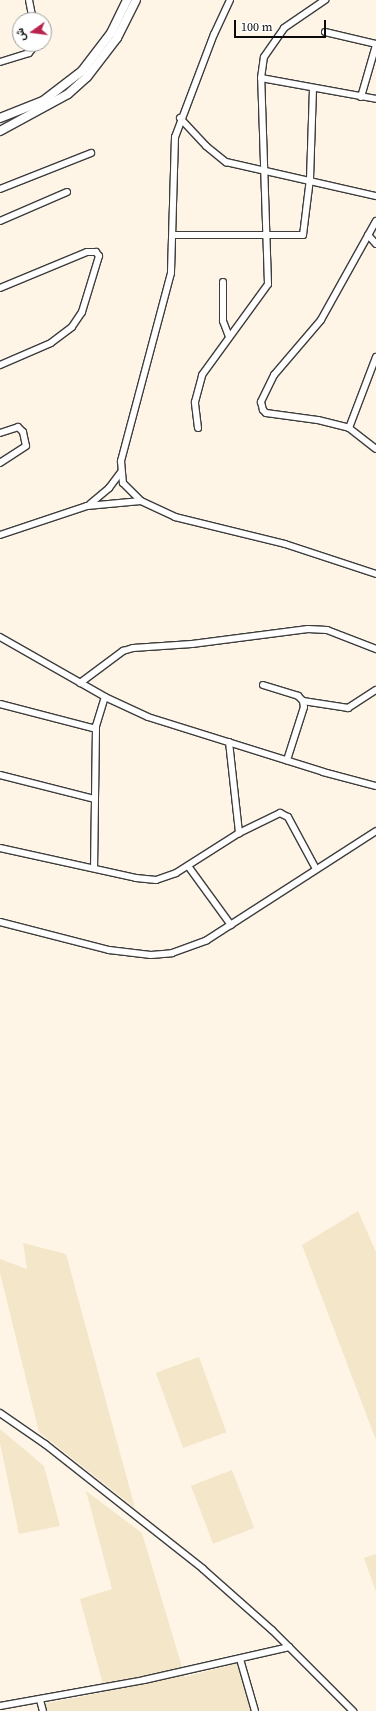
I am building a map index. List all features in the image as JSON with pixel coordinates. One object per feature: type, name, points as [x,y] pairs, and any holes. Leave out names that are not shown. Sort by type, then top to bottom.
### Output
[{"type":"street","points":[[29,0],[31,12]]},
{"type":"street","points":[[0,118],[43,101],[82,71],[111,33],[127,0]]},
{"type":"street","points":[[0,131],[68,94],[87,77],[117,38],[136,0]]},
{"type":"street","points":[[230,0],[180,118],[173,155],[173,235],[169,286],[124,450],[121,472],[126,489],[141,501],[175,517],[286,544],[376,574]]},
{"type":"street","points":[[198,428],[195,402],[198,384],[202,375],[268,284],[261,78],[264,56],[284,28],[325,0]]},
{"type":"street","points":[[325,32],[376,44],[361,97]]},
{"type":"street","points":[[0,62],[30,52]]},
{"type":"street","points":[[261,78],[313,89],[376,99]]},
{"type":"street","points":[[173,235],[303,235],[310,179],[313,89]]},
{"type":"street","points":[[180,118],[217,157],[234,165],[310,179],[376,196]]},
{"type":"street","points":[[0,190],[91,153]]},
{"type":"street","points":[[0,221],[67,192]]},
{"type":"street","points":[[376,221],[321,320],[274,375],[261,402],[263,410],[266,413],[318,420],[349,428],[376,449]]},
{"type":"street","points":[[368,236],[376,244]]},
{"type":"street","points":[[0,288],[87,252],[96,252],[99,256],[82,312],[72,327],[51,343],[0,365]]},
{"type":"street","points":[[223,282],[223,324],[229,337]]},
{"type":"street","points":[[349,428],[376,357]]},
{"type":"street","points":[[0,434],[18,427],[23,432],[26,446],[0,463]]},
{"type":"street","points":[[87,506],[103,494],[121,472]]},
{"type":"street","points":[[0,535],[87,506],[141,501]]},
{"type":"street","points":[[80,683],[123,651],[133,648],[192,644],[308,629],[328,630],[376,649]]},
{"type":"street","points":[[0,637],[105,697],[148,717],[376,786]]},
{"type":"street","points":[[263,685],[298,696],[304,707],[287,760]]},
{"type":"street","points":[[302,701],[348,708],[353,707],[376,690]]},
{"type":"street","points":[[94,867],[96,729],[105,697]]},
{"type":"street","points":[[0,704],[96,729]]},
{"type":"street","points":[[229,742],[239,833]]},
{"type":"street","points":[[0,775],[95,799]]},
{"type":"street","points":[[0,848],[94,867],[136,878],[156,880],[169,877],[239,833],[274,815],[285,815],[316,869]]},
{"type":"street","points":[[0,922],[109,950],[151,955],[186,949],[231,925],[376,831]]},
{"type":"street","points":[[188,866],[231,925]]},
{"type":"street","points":[[0,1413],[147,1523],[203,1569],[289,1647],[353,1711]]},
{"type":"street","points":[[0,1706],[40,1700],[240,1659],[289,1647]]},
{"type":"street","points":[[240,1659],[255,1711]]},
{"type":"street","points":[[40,1700],[43,1711]]},
{"type":"shaded area","points":[[358,1211],[376,1252],[376,1440],[302,1245]]},
{"type":"shaded area","points":[[23,1243],[66,1254],[135,1508],[39,1432],[0,1273],[0,1259],[27,1269]]},
{"type":"shaded area","points":[[199,1357],[226,1432],[183,1448],[156,1373]]},
{"type":"shaded area","points":[[0,1429],[44,1466],[60,1526],[19,1534],[0,1443]]},
{"type":"shaded area","points":[[232,1470],[254,1528],[213,1544],[191,1486]]},
{"type":"shaded area","points":[[86,1491],[142,1533],[185,1677],[238,1663],[254,1711],[45,1711],[43,1704],[105,1692],[80,1599],[112,1589]]},
{"type":"shaded area","points":[[376,1554],[376,1592],[364,1558]]}]
